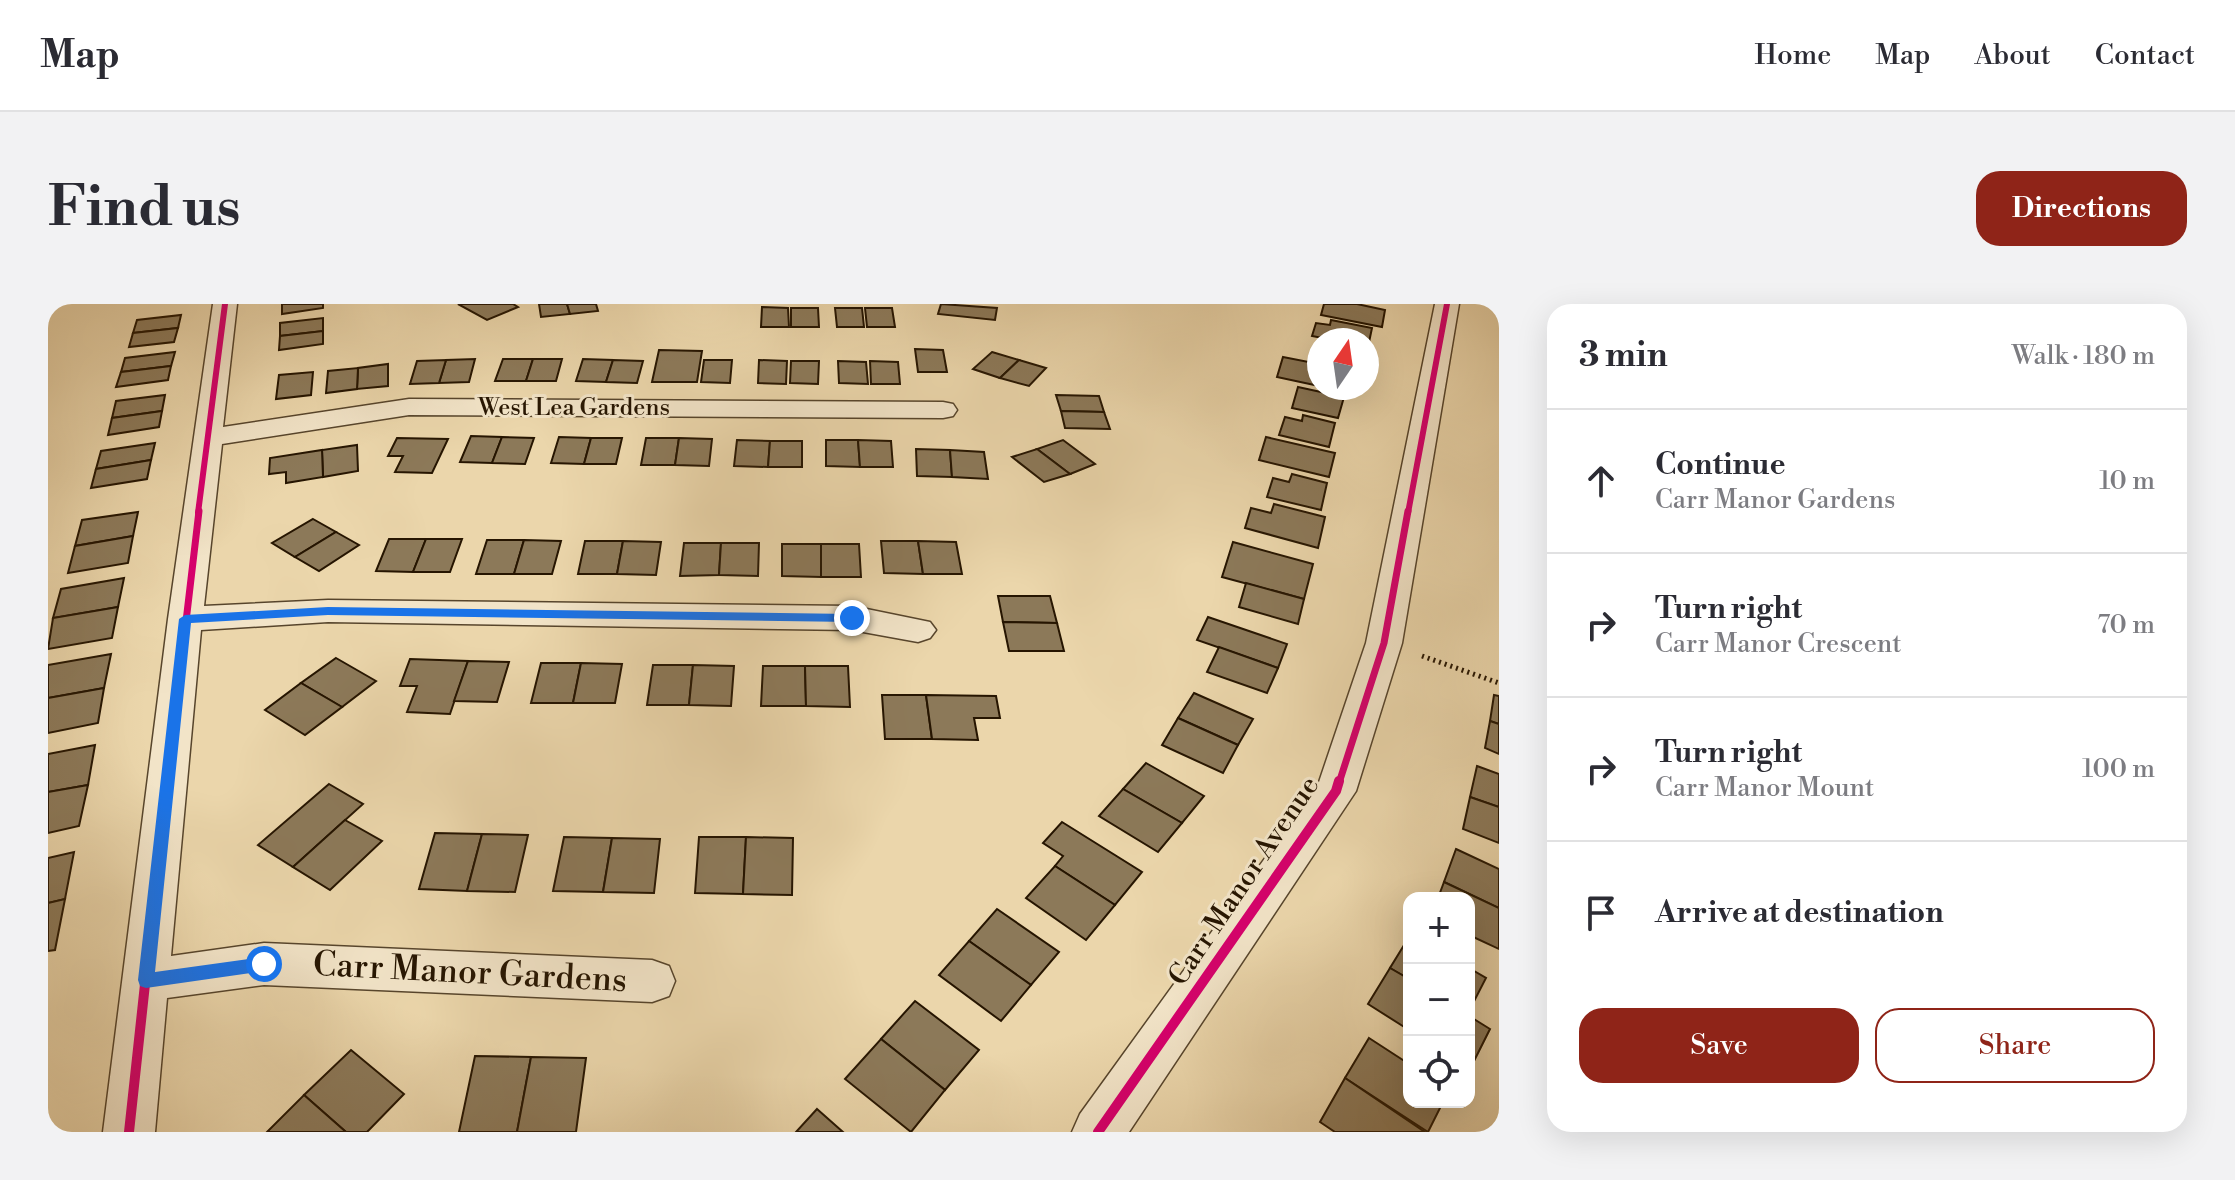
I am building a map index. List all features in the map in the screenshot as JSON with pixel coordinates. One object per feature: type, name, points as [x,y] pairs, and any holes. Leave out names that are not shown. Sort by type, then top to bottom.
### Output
[{"type":"street","points":[[129,1132],[185,619],[225,304]]},
{"type":"street","name":"Carr Manor Avenue","points":[[1098,1132],[1336,791],[1384,643],[1447,304]]},
{"type":"street","name":"West Lea Gardens","points":[[208,438],[409,407],[943,410]]},
{"type":"street","points":[[185,619],[328,611],[852,618],[918,630]]},
{"type":"street","name":"Carr Manor Gardens","points":[[146,980],[264,964],[652,981]]},
{"type":"path","points":[[1384,643],[1499,683]]},
{"type":"building","points":[[282,304],[323,304],[323,308],[282,314]]},
{"type":"building","points":[[458,304],[513,304],[518,307],[487,320]]},
{"type":"building","points":[[539,304],[567,304],[570,314],[541,317]]},
{"type":"building","points":[[567,304],[596,304],[598,311],[570,314]]},
{"type":"building","points":[[941,304],[997,308],[995,320],[938,314]]},
{"type":"building","points":[[1324,304],[1357,304],[1385,310],[1382,327],[1321,315]]},
{"type":"building","points":[[762,307],[788,308],[789,327],[761,327]]},
{"type":"building","points":[[791,308],[818,308],[819,327],[791,327]]},
{"type":"building","points":[[835,308],[862,308],[864,327],[837,327]]},
{"type":"building","points":[[865,308],[892,308],[895,327],[867,327]]},
{"type":"building","points":[[181,315],[178,328],[133,333],[137,320]]},
{"type":"building","points":[[323,318],[323,331],[280,336],[280,323]]},
{"type":"building","points":[[1331,320],[1372,328],[1314,328],[1316,323],[1330,325]]},
{"type":"building","points":[[178,328],[174,342],[129,347],[133,333]]},
{"type":"building","points":[[323,331],[323,344],[279,350],[280,336]]},
{"type":"building","points":[[915,349],[943,350],[947,372],[918,372]]},
{"type":"building","points":[[659,350],[702,351],[697,382],[652,382]]},
{"type":"building","points":[[175,352],[171,366],[121,372],[125,358]]},
{"type":"building","points":[[992,352],[1019,360],[1000,378],[973,369]]},
{"type":"building","points":[[1283,357],[1307,362],[1307,383],[1277,377]]},
{"type":"building","points":[[475,359],[469,382],[439,383],[446,360]]},
{"type":"building","points":[[503,359],[533,359],[526,381],[495,381]]},
{"type":"building","points":[[533,359],[562,359],[556,381],[526,381]]},
{"type":"building","points":[[583,359],[613,360],[606,382],[576,381]]},
{"type":"building","points":[[446,360],[439,383],[410,384],[417,361]]},
{"type":"building","points":[[613,360],[643,361],[637,383],[606,382]]},
{"type":"building","points":[[704,360],[732,360],[730,383],[701,382]]},
{"type":"building","points":[[759,360],[787,361],[786,384],[758,383]]},
{"type":"building","points":[[1019,360],[1046,368],[1029,386],[1000,378]]},
{"type":"building","points":[[791,361],[819,361],[818,384],[790,383]]},
{"type":"building","points":[[838,361],[866,362],[868,384],[839,383]]},
{"type":"building","points":[[870,361],[898,362],[900,384],[871,384]]},
{"type":"building","points":[[388,364],[388,386],[357,389],[358,368]]},
{"type":"building","points":[[171,366],[168,380],[116,387],[121,372]]},
{"type":"building","points":[[358,368],[357,389],[326,393],[328,371]]},
{"type":"building","points":[[313,372],[311,395],[276,399],[279,375]]},
{"type":"building","points":[[1298,387],[1307,389],[1307,400],[1343,400],[1338,418],[1292,408]]},
{"type":"building","points":[[165,395],[162,411],[112,418],[116,401]]},
{"type":"building","points":[[1056,395],[1099,396],[1104,412],[1061,411]]},
{"type":"building","points":[[162,411],[159,427],[108,435],[112,418]]},
{"type":"building","points":[[1061,411],[1104,412],[1110,429],[1065,428]]},
{"type":"building","points":[[1303,415],[1335,423],[1329,447],[1279,435],[1285,417],[1302,421]]},
{"type":"building","points":[[471,436],[502,437],[492,463],[460,462]]},
{"type":"building","points":[[502,437],[534,438],[525,464],[492,463]]},
{"type":"building","points":[[559,437],[591,438],[584,464],[551,463]]},
{"type":"building","points":[[1266,437],[1335,453],[1329,477],[1259,460]]},
{"type":"building","points":[[397,438],[448,439],[432,473],[395,472],[403,456],[388,456]]},
{"type":"building","points":[[591,438],[622,438],[616,464],[584,464]]},
{"type":"building","points":[[646,438],[679,438],[675,465],[641,465]]},
{"type":"building","points":[[679,438],[712,439],[709,466],[675,465]]},
{"type":"building","points":[[737,440],[770,441],[768,467],[734,466]]},
{"type":"building","points":[[826,440],[858,440],[860,467],[826,466]]},
{"type":"building","points":[[858,440],[891,441],[893,467],[860,467]]},
{"type":"building","points":[[1063,440],[1095,464],[1070,474],[1037,449]]},
{"type":"building","points":[[770,441],[802,441],[802,467],[768,467]]},
{"type":"building","points":[[155,443],[151,460],[96,469],[101,451]]},
{"type":"building","points":[[357,445],[358,471],[323,477],[322,450]]},
{"type":"building","points":[[916,449],[950,450],[952,477],[917,476]]},
{"type":"building","points":[[1037,449],[1070,474],[1044,482],[1012,457]]},
{"type":"building","points":[[322,450],[323,477],[286,483],[286,472],[269,474],[270,458]]},
{"type":"building","points":[[950,450],[984,452],[988,479],[952,477]]},
{"type":"building","points":[[151,460],[147,479],[91,488],[96,469]]},
{"type":"building","points":[[1292,474],[1327,483],[1321,510],[1267,497],[1273,478],[1289,482]]},
{"type":"building","points":[[1274,504],[1325,517],[1318,548],[1245,528],[1251,508],[1271,513]]},
{"type":"building","points":[[138,512],[133,536],[75,546],[82,520]]},
{"type":"building","points":[[313,519],[336,532],[295,557],[272,543]]},
{"type":"building","points":[[336,532],[359,545],[319,571],[295,557]]},
{"type":"building","points":[[133,536],[128,563],[68,573],[75,546]]},
{"type":"building","points":[[389,539],[426,539],[413,572],[376,571]]},
{"type":"building","points":[[426,539],[462,539],[450,572],[413,572]]},
{"type":"building","points":[[487,540],[524,540],[514,574],[476,574]]},
{"type":"building","points":[[524,540],[561,541],[552,574],[514,574]]},
{"type":"building","points":[[585,541],[623,541],[617,574],[578,574]]},
{"type":"building","points":[[623,541],[661,542],[656,575],[617,574]]},
{"type":"building","points":[[881,541],[918,541],[923,574],[884,573]]},
{"type":"building","points":[[918,541],[956,542],[962,574],[923,574]]},
{"type":"building","points":[[1233,542],[1313,564],[1304,599],[1222,577]]},
{"type":"building","points":[[684,543],[721,543],[719,575],[680,576]]},
{"type":"building","points":[[721,543],[759,543],[758,576],[719,575]]},
{"type":"building","points":[[782,544],[821,544],[821,577],[782,576]]},
{"type":"building","points":[[821,544],[859,544],[861,577],[821,577]]},
{"type":"building","points":[[124,578],[118,607],[53,618],[61,589]]},
{"type":"building","points":[[1246,583],[1304,599],[1298,624],[1239,607]]},
{"type":"building","points":[[998,596],[1050,596],[1057,623],[1003,622]]},
{"type":"building","points":[[118,607],[112,638],[48,649],[53,618]]},
{"type":"building","points":[[1208,617],[1287,644],[1278,668],[1197,640]]},
{"type":"building","points":[[1003,622],[1057,623],[1064,651],[1009,651]]},
{"type":"building","points":[[1219,647],[1278,668],[1267,693],[1207,672]]},
{"type":"building","points":[[111,654],[104,688],[48,698],[48,665]]},
{"type":"building","points":[[336,658],[376,681],[342,707],[301,683]]},
{"type":"building","points":[[410,659],[468,661],[450,714],[407,712],[417,686],[400,686]]},
{"type":"building","points":[[468,661],[509,662],[497,702],[454,701]]},
{"type":"building","points":[[541,663],[581,663],[573,703],[531,703]]},
{"type":"building","points":[[581,663],[622,664],[615,703],[573,703]]},
{"type":"building","points":[[653,665],[693,665],[689,705],[647,705]]},
{"type":"building","points":[[693,665],[734,666],[731,706],[689,705]]},
{"type":"building","points":[[763,666],[805,666],[806,706],[761,706]]},
{"type":"building","points":[[805,666],[848,666],[850,707],[806,706]]},
{"type":"building","points":[[301,683],[342,707],[305,735],[265,710]]},
{"type":"building","points":[[104,688],[98,723],[48,733],[48,698]]},
{"type":"building","points":[[1194,693],[1253,719],[1238,745],[1178,718]]},
{"type":"building","points":[[882,695],[926,695],[932,739],[885,739]]},
{"type":"building","points":[[926,695],[996,696],[1000,718],[974,718],[978,740],[932,739]]},
{"type":"building","points":[[1494,695],[1499,696],[1499,724],[1490,721]]},
{"type":"building","points":[[1178,718],[1238,745],[1223,773],[1162,745]]},
{"type":"building","points":[[1490,721],[1499,724],[1499,754],[1485,748]]},
{"type":"building","points":[[95,745],[88,785],[48,792],[48,754]]},
{"type":"building","points":[[1146,763],[1204,796],[1182,823],[1123,789]]},
{"type":"building","points":[[1477,766],[1499,774],[1499,807],[1470,797]]},
{"type":"building","points":[[329,784],[363,804],[293,867],[258,845]]},
{"type":"building","points":[[88,785],[79,826],[48,833],[48,792]]},
{"type":"building","points":[[1123,789],[1182,823],[1158,852],[1099,816]]},
{"type":"building","points":[[1470,797],[1499,807],[1499,843],[1463,829]]},
{"type":"building","points":[[345,820],[382,841],[330,890],[293,867]]},
{"type":"building","points":[[1062,822],[1142,872],[1115,905],[1055,866],[1063,856],[1043,843]]},
{"type":"building","points":[[435,833],[482,834],[467,891],[419,889]]},
{"type":"building","points":[[482,834],[528,835],[515,892],[467,891]]},
{"type":"building","points":[[564,837],[612,838],[603,892],[553,891]]},
{"type":"building","points":[[699,837],[746,837],[743,894],[695,893]]},
{"type":"building","points":[[746,837],[793,838],[792,895],[743,894]]},
{"type":"building","points":[[612,838],[660,839],[654,893],[603,892]]},
{"type":"building","points":[[1456,849],[1499,869],[1499,908],[1475,897],[1475,892],[1465,892],[1444,882]]},
{"type":"building","points":[[74,852],[65,899],[48,903],[48,858]]},
{"type":"building","points":[[1055,866],[1115,905],[1086,940],[1026,898]]},
{"type":"building","points":[[1444,882],[1465,892],[1440,892]]},
{"type":"building","points":[[1475,897],[1499,908],[1499,949],[1475,938]]},
{"type":"building","points":[[65,899],[55,950],[48,951],[48,903]]},
{"type":"building","points":[[997,909],[1059,952],[1031,985],[969,941]]},
{"type":"building","points":[[969,941],[1031,985],[1001,1021],[939,975]]},
{"type":"building","points":[[1403,947],[1403,976],[1390,968]]},
{"type":"building","points":[[1390,968],[1403,976],[1403,1026],[1368,1004]]},
{"type":"building","points":[[1475,972],[1486,978],[1475,999]]},
{"type":"building","points":[[915,1001],[979,1050],[945,1090],[881,1039]]},
{"type":"building","points":[[1475,1020],[1490,1029],[1475,1059]]},
{"type":"building","points":[[1369,1038],[1403,1060],[1403,1108],[1440,1108],[1428,1132],[1345,1078]]},
{"type":"building","points":[[881,1039],[945,1090],[911,1132],[845,1079]]},
{"type":"building","points":[[351,1050],[404,1094],[367,1132],[346,1132],[304,1095]]},
{"type":"building","points":[[475,1056],[531,1057],[517,1132],[459,1132]]},
{"type":"building","points":[[531,1057],[586,1058],[576,1132],[517,1132]]},
{"type":"building","points":[[1345,1078],[1425,1132],[1335,1132],[1320,1122]]},
{"type":"building","points":[[304,1095],[346,1132],[267,1132]]},
{"type":"building","points":[[817,1109],[843,1132],[796,1132]]},
{"type":"cycle path","points":[[129,1132],[185,619],[225,304]]},
{"type":"cycle path","points":[[1098,1132],[1336,791],[1384,643],[1447,304]]},
{"type":"route","points":[[264,964],[146,980],[185,619],[328,611],[852,618]]}]
